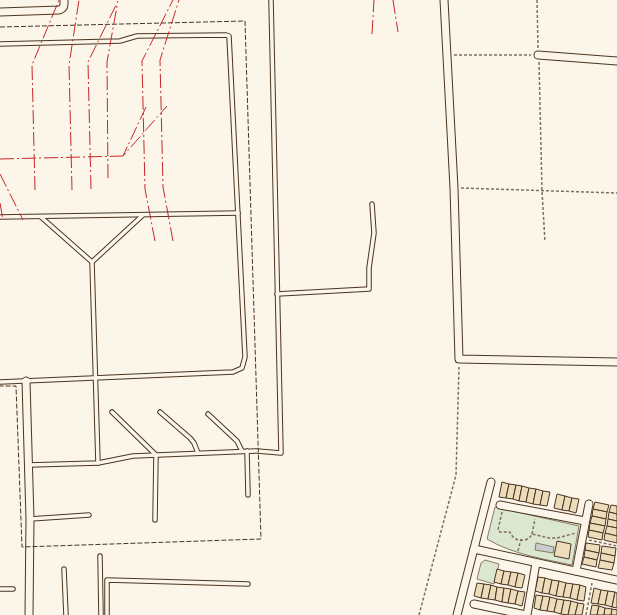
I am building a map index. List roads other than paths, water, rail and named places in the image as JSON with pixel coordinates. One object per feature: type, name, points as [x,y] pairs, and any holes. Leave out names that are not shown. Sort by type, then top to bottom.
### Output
[{"type":"street","points":[[0,12],[59,10],[63,9],[64,0]]},
{"type":"street","points":[[444,0],[454,188],[459,359],[617,362]]},
{"type":"street","points":[[538,55],[617,61]]},
{"type":"street","points":[[26,382],[30,519],[29,615]]},
{"type":"street","points":[[457,615],[491,482]]},
{"type":"street","points":[[576,571],[588,504]]},
{"type":"street","points":[[502,506],[585,521]]},
{"type":"street","points":[[474,549],[617,580]]},
{"type":"street","points":[[474,604],[526,615],[536,563]]},
{"type":"lane","points":[[29,465],[98,463],[133,456],[245,451],[281,453],[270,0]]},
{"type":"lane","points":[[0,44],[120,41],[137,36],[229,36],[245,357],[242,368],[233,372],[0,382]]},
{"type":"lane","points":[[277,294],[370,290],[368,268],[374,233],[372,204]]},
{"type":"lane","points":[[0,217],[238,213]]},
{"type":"lane","points":[[92,262],[143,215]]},
{"type":"lane","points":[[41,217],[92,262],[98,463]]},
{"type":"lane","points":[[112,412],[156,455],[155,520]]},
{"type":"lane","points":[[160,412],[190,438],[198,453]]},
{"type":"lane","points":[[208,414],[245,451],[248,495]]},
{"type":"lane","points":[[30,519],[89,515]]},
{"type":"lane","points":[[100,556],[101,615]]},
{"type":"lane","points":[[64,569],[66,615]]},
{"type":"lane","points":[[107,615],[107,580],[248,584]]},
{"type":"lane","points":[[0,589],[13,590]]}]
